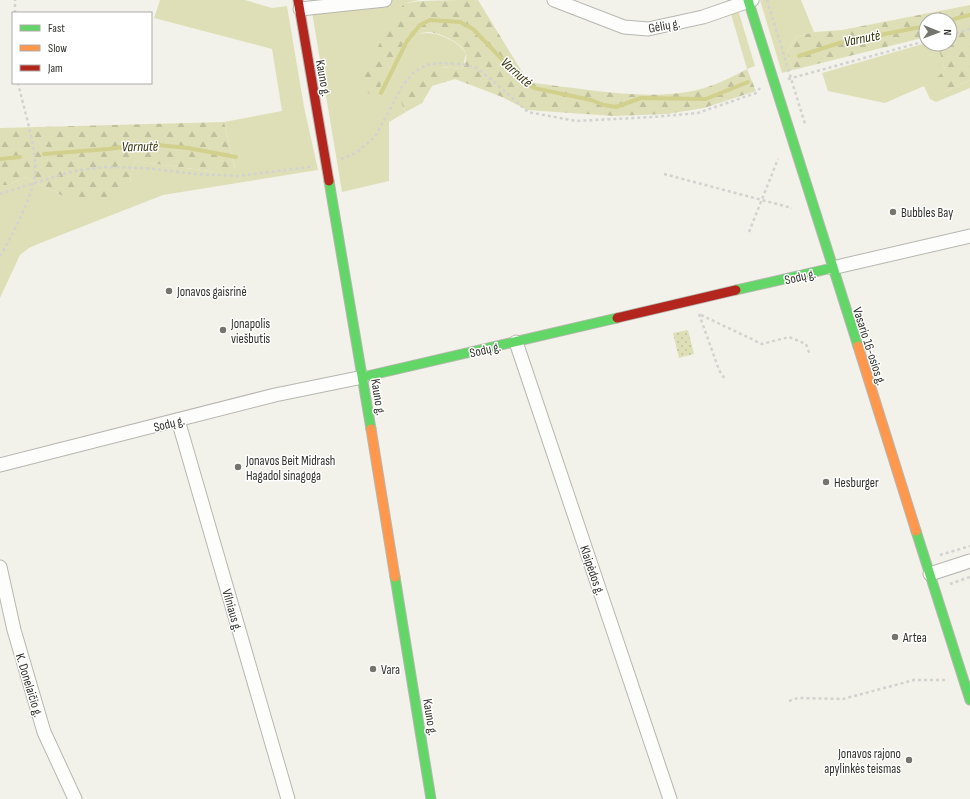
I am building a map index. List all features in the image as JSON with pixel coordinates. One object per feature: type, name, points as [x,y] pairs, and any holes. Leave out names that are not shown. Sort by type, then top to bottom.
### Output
[{"type":"main road","name":"Vasario 16-osios g.","points":[[749,1],[773,83],[970,700]]},
{"type":"main road","name":"Kauno g.","points":[[299,5],[363,377],[431,799]]},
{"type":"main road","name":"Sodų g.","points":[[363,377],[832,268]]},
{"type":"street","points":[[299,5],[385,0]]},
{"type":"street","name":"Gėlių g.","points":[[554,0],[624,27],[648,29],[703,17],[749,1]]},
{"type":"street","name":"Sodų g.","points":[[832,268],[970,236]]},
{"type":"street","name":"Klaipėdos g.","points":[[516,342],[670,799]]},
{"type":"street","name":"Sodų g.","points":[[0,465],[276,396],[363,377]]},
{"type":"street","name":"Vilniaus g.","points":[[178,420],[288,799]]},
{"type":"street","points":[[930,574],[970,561]]},
{"type":"street","name":"K. Donelaičio g.","points":[[0,567],[14,630],[44,732],[75,799]]},
{"type":"path","points":[[15,0],[15,12]]},
{"type":"path","points":[[958,33],[970,29]]},
{"type":"path","points":[[0,194],[73,171],[105,167],[145,168],[195,174],[238,176],[305,169],[326,162],[342,159],[354,154],[375,137],[402,85],[413,73],[426,66],[439,63],[462,64],[476,68],[491,79],[528,112],[576,121],[698,113],[756,93],[759,89],[773,83],[918,43]]},
{"type":"path","points":[[0,256],[16,226],[33,183],[35,164],[18,84]]},
{"type":"path","points":[[750,232],[778,159]]},
{"type":"path","points":[[664,174],[792,208]]},
{"type":"path","points":[[694,300],[719,370],[724,378]]},
{"type":"path","points":[[699,314],[762,344],[789,337],[806,344],[810,355]]},
{"type":"path","points":[[789,701],[798,698],[843,699],[914,680],[964,680]]},
{"type":"green space","points":[[160,0],[245,0],[272,8],[287,6],[304,107],[318,170],[163,195],[43,242],[29,248],[20,255],[0,298],[0,185],[9,185],[25,177],[65,197],[130,182],[134,161],[217,172],[235,168],[224,122],[282,111],[272,49],[154,18]]},
{"type":"green space","points":[[310,0],[419,0],[406,3],[378,91],[403,42],[410,37],[424,33],[437,34],[456,43],[466,54],[462,69],[443,67],[403,106],[406,112],[389,122],[389,181],[342,192]]},
{"type":"green space","points":[[478,0],[524,75],[532,83],[630,94],[669,94],[703,89],[747,69],[756,91],[704,108],[667,114],[614,116],[527,110],[502,97],[455,79],[432,86],[422,103],[406,112],[401,102],[402,95],[412,80],[423,72],[433,68],[444,67],[462,69],[466,60],[464,50],[456,42],[439,34],[426,32],[405,40],[375,96],[367,91],[364,85],[364,75],[390,24],[396,14],[406,3]]},
{"type":"green space","points":[[727,0],[735,0],[755,66],[747,69]]},
{"type":"green space","points":[[760,0],[801,0],[814,32],[796,37],[787,52],[793,70],[782,73]]},
{"type":"green space","points":[[970,5],[970,80],[942,93],[934,80],[945,70],[939,52],[958,52],[958,12],[934,12]]},
{"type":"green space","points":[[918,15],[918,39],[793,70],[787,52],[796,37],[814,32],[842,30]]},
{"type":"green space","points":[[918,45],[918,52],[939,52],[945,70],[942,93],[970,80],[970,88],[936,102],[930,99],[924,86],[885,103],[828,91],[822,73]]},
{"type":"green space","points":[[224,122],[235,169],[230,172],[217,172],[134,161],[130,182],[117,197],[93,201],[65,197],[25,177],[9,185],[0,185],[0,128]]},
{"type":"green space","points":[[688,330],[694,354],[679,358],[673,333]]},
{"type":"waterway","name":"Varnutė","points":[[958,18],[970,15]]},
{"type":"waterway","name":"Varnutė","points":[[381,93],[407,41],[420,25],[430,20],[460,22],[473,29],[521,79],[534,88],[591,100],[604,105],[616,107],[641,98],[706,99],[748,82]]},
{"type":"waterway","name":"Varnutė","points":[[799,56],[839,43],[918,28]]},
{"type":"waterway","name":"Varnutė","points":[[44,154],[108,149],[147,144],[188,148],[236,157]]},
{"type":"waterway","name":"Varnutė","points":[[0,159],[20,157]]},
{"type":"traffic: fast","points":[[748,0],[858,346]]},
{"type":"traffic: fast","points":[[329,181],[371,429]]},
{"type":"traffic: fast","points":[[736,290],[832,268]]},
{"type":"traffic: fast","points":[[363,377],[617,318]]},
{"type":"traffic: fast","points":[[916,531],[970,700]]},
{"type":"traffic: fast","points":[[395,577],[431,799]]},
{"type":"traffic: slow","points":[[858,346],[916,531]]},
{"type":"traffic: slow","points":[[371,429],[395,577]]},
{"type":"traffic: jam","points":[[298,0],[329,181]]},
{"type":"traffic: jam","points":[[617,318],[736,290]]},
{"type":"place","name":"Bubbles Bay","points":[[893,212]]},
{"type":"place","name":"Jonavos gaisrinė","points":[[169,291]]},
{"type":"place","name":"Jonapolis viešbutis","points":[[223,330]]},
{"type":"place","name":"Jonavos Beit Midrash Hagadol sinagoga","points":[[238,467]]},
{"type":"place","name":"Hesburger","points":[[826,482]]},
{"type":"place","name":"Artea","points":[[895,637]]},
{"type":"place","name":"Vara","points":[[373,669]]},
{"type":"place","name":"Jonavos rajono apylinkės teismas","points":[[909,760]]}]
